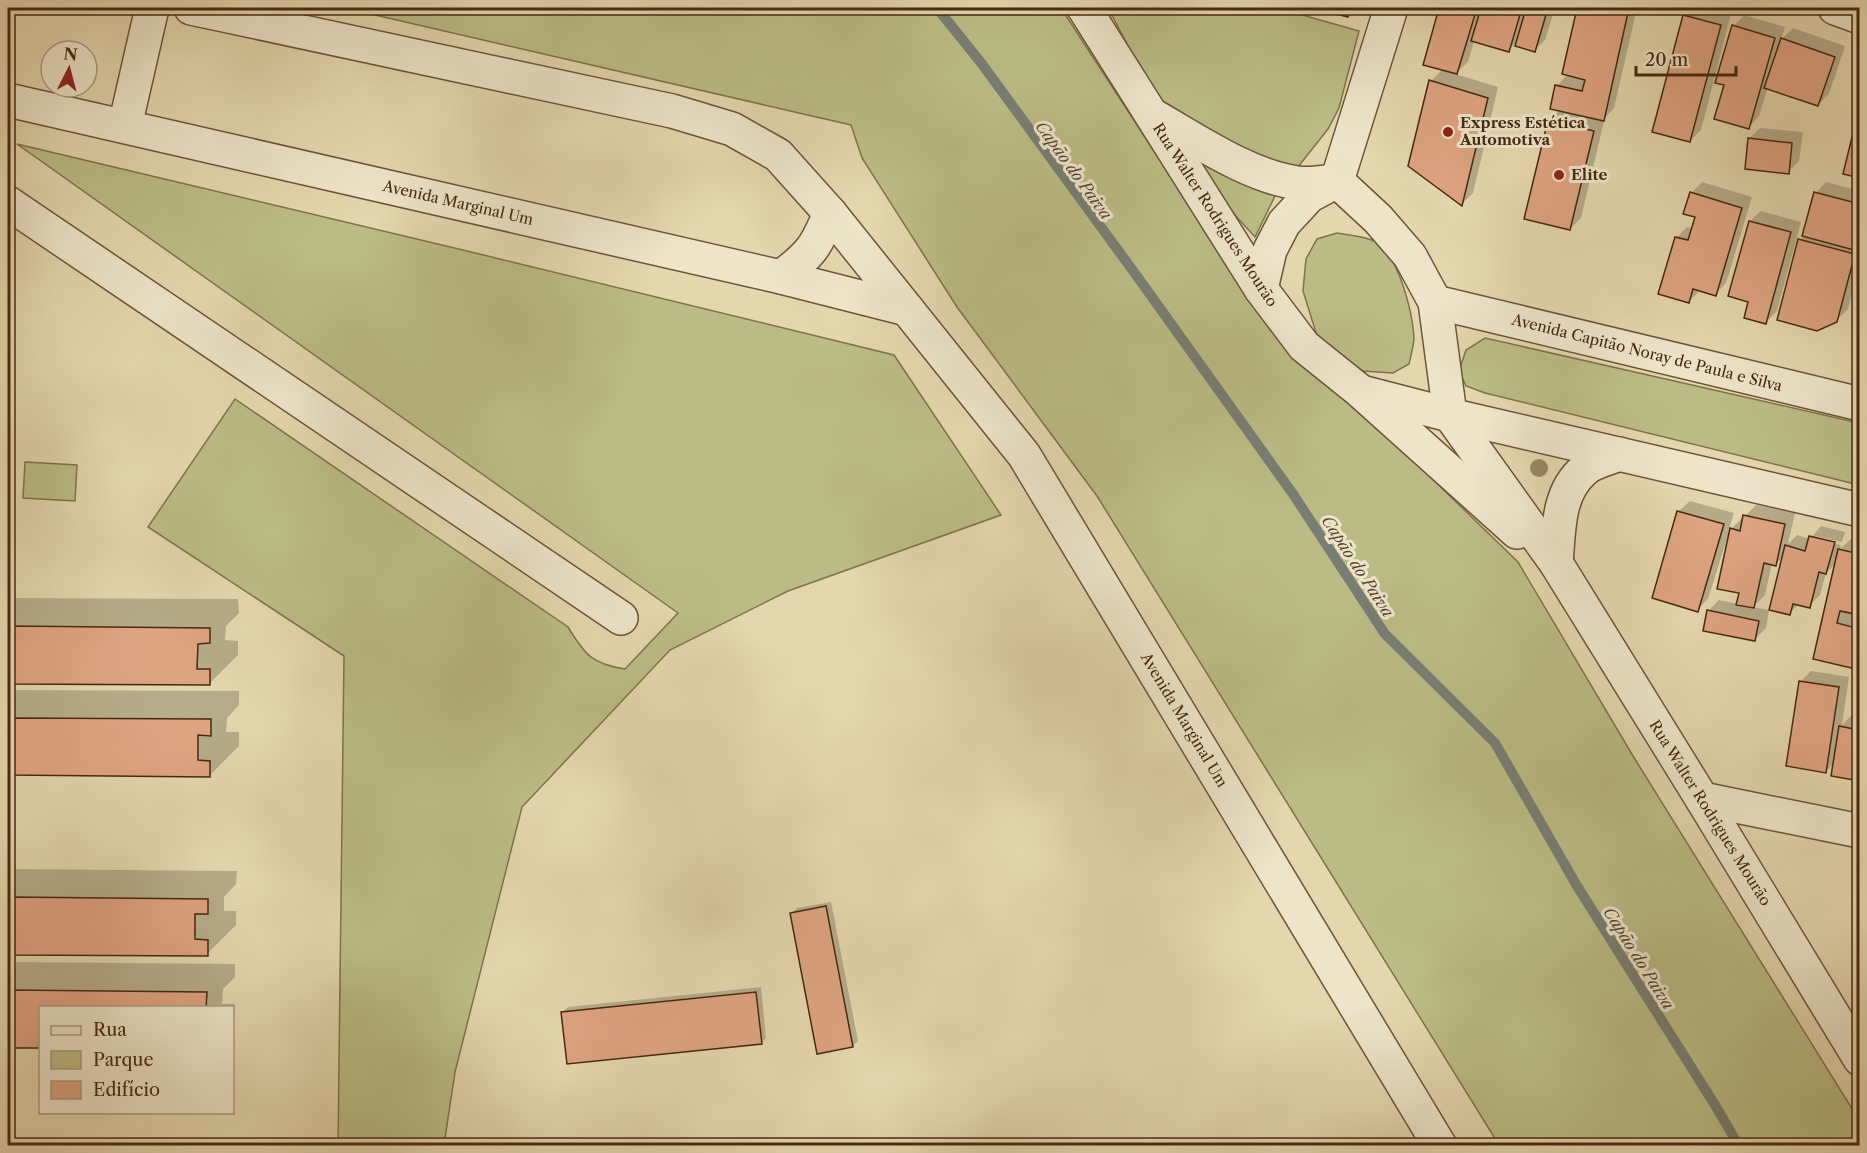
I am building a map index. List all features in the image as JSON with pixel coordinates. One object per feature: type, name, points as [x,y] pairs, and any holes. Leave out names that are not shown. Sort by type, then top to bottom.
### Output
[{"type":"street","points":[[125,126],[152,8]]},
{"type":"street","name":"Avenida Marginal Um","points":[[191,8],[672,111],[732,129],[778,155],[830,213],[1024,455],[1440,1146]]},
{"type":"street","name":"Rua Walter Rodrigues Mourão","points":[[1084,8],[1261,289],[1304,346],[1360,391],[1558,566]]},
{"type":"street","points":[[1261,289],[1270,250],[1284,223],[1309,196],[1337,181],[1391,8]]},
{"type":"street","points":[[1835,8],[1860,17]]},
{"type":"street","name":"Avenida Marginal Um","points":[[8,100],[782,277],[907,309]]},
{"type":"street","points":[[1151,115],[1218,153],[1281,180],[1300,184],[1337,181],[1378,219],[1410,256],[1435,302]]},
{"type":"street","points":[[8,203],[621,618]]},
{"type":"street","points":[[782,277],[804,259],[817,243],[830,213]]},
{"type":"street","name":"Rua Walter Rodrigues Mourão","points":[[1435,302],[1450,415],[1558,566],[1860,1059]]},
{"type":"street","name":"Avenida Capitão Noray de Paula e Silva","points":[[1435,302],[1858,397]]},
{"type":"street","points":[[1360,391],[1450,415],[1860,510]]},
{"type":"street","points":[[1558,566],[1561,512],[1569,487],[1585,469],[1619,454]]},
{"type":"street","points":[[1702,799],[1860,831]]},
{"type":"green space","points":[[345,8],[1061,8],[1256,308],[1518,562],[1633,756],[1859,1120],[1859,1145],[1499,1145],[1097,496],[957,307],[862,158],[851,125]]},
{"type":"green space","points":[[1108,8],[1278,8],[1359,31],[1339,108],[1328,129],[1275,196],[1255,237],[1222,201],[1157,100]]},
{"type":"green space","points":[[17,144],[894,355],[1001,515],[788,591],[670,650],[522,807],[455,1072],[444,1145],[338,1145],[344,656],[148,527],[235,399],[568,627],[579,645],[597,661],[625,669],[678,613]]},
{"type":"green space","points":[[1337,233],[1377,242],[1388,253],[1399,275],[1411,314],[1414,340],[1409,364],[1393,373],[1363,371],[1327,350],[1317,336],[1303,291],[1306,259],[1317,239]]},
{"type":"green space","points":[[1485,338],[1859,423],[1859,485],[1485,393],[1466,386],[1459,371],[1466,350]]},
{"type":"green space","points":[[25,462],[77,465],[75,501],[23,498]]},
{"type":"building","points":[[1313,8],[1351,8],[1348,17]]},
{"type":"building","points":[[1439,8],[1477,8],[1457,74],[1423,65]]},
{"type":"building","points":[[1481,8],[1522,8],[1509,52],[1471,41]]},
{"type":"building","points":[[1526,8],[1548,8],[1535,52],[1515,46]]},
{"type":"building","points":[[1577,8],[1629,8],[1604,121],[1550,109],[1555,85],[1582,91],[1585,80],[1562,74]]},
{"type":"building","points":[[1683,15],[1721,25],[1690,142],[1652,132]]},
{"type":"building","points":[[1732,25],[1775,38],[1749,129],[1714,119],[1724,85],[1715,83]]},
{"type":"building","points":[[1781,38],[1835,57],[1818,106],[1764,88]]},
{"type":"building","name":"Express Estética Automotiva","points":[[1429,80],[1488,98],[1462,206],[1408,166]]},
{"type":"building","points":[[1860,104],[1860,178],[1843,174]]},
{"type":"building","name":"Elite","points":[[1548,120],[1594,131],[1570,230],[1524,219]]},
{"type":"building","points":[[1748,138],[1792,143],[1789,174],[1745,169]]},
{"type":"building","points":[[1690,192],[1742,208],[1716,296],[1693,289],[1689,303],[1658,294],[1675,237],[1688,240],[1695,217],[1683,214]]},
{"type":"building","points":[[1814,192],[1860,204],[1860,229],[1854,250],[1802,236]]},
{"type":"building","points":[[1749,221],[1791,232],[1766,324],[1744,318],[1748,302],[1728,296]]},
{"type":"building","points":[[1798,239],[1855,254],[1837,322],[1817,331],[1777,320]]},
{"type":"building","points":[[1677,511],[1724,524],[1698,612],[1652,598]]},
{"type":"building","points":[[1743,515],[1785,524],[1776,566],[1764,563],[1754,608],[1736,605],[1739,593],[1717,589],[1730,528],[1740,531]]},
{"type":"building","points":[[1809,536],[1835,542],[1826,574],[1819,572],[1810,608],[1793,604],[1790,615],[1769,610],[1785,545],[1805,551]]},
{"type":"building","points":[[1838,549],[1860,554],[1860,615],[1840,611],[1837,623],[1860,629],[1860,670],[1813,659]]},
{"type":"building","points":[[1707,610],[1759,621],[1755,641],[1703,631]]},
{"type":"building","points":[[8,626],[210,628],[210,643],[198,644],[197,669],[210,669],[210,685],[8,684]]},
{"type":"building","points":[[1799,681],[1839,687],[1826,773],[1786,766]]},
{"type":"building","points":[[8,718],[211,719],[211,736],[198,735],[198,760],[210,761],[210,777],[8,775]]},
{"type":"building","points":[[1860,725],[1860,781],[1831,776],[1839,726],[1859,730]]},
{"type":"building","points":[[8,897],[208,899],[208,914],[195,914],[195,939],[208,940],[208,956],[8,955]]},
{"type":"building","points":[[826,906],[853,1047],[817,1054],[790,913]]},
{"type":"building","points":[[8,990],[207,992],[206,1006],[39,1006],[39,1048],[8,1048]]},
{"type":"building","points":[[756,992],[762,1044],[567,1064],[561,1012]]},
{"type":"waterway","name":"Capão do Paiva","points":[[937,8],[982,64],[1293,494],[1385,634],[1495,743],[1577,886],[1739,1146]]},
{"type":"place","name":"Express Estética Automotiva","points":[[1448,132]]},
{"type":"place","name":"Elite","points":[[1559,175]]}]
